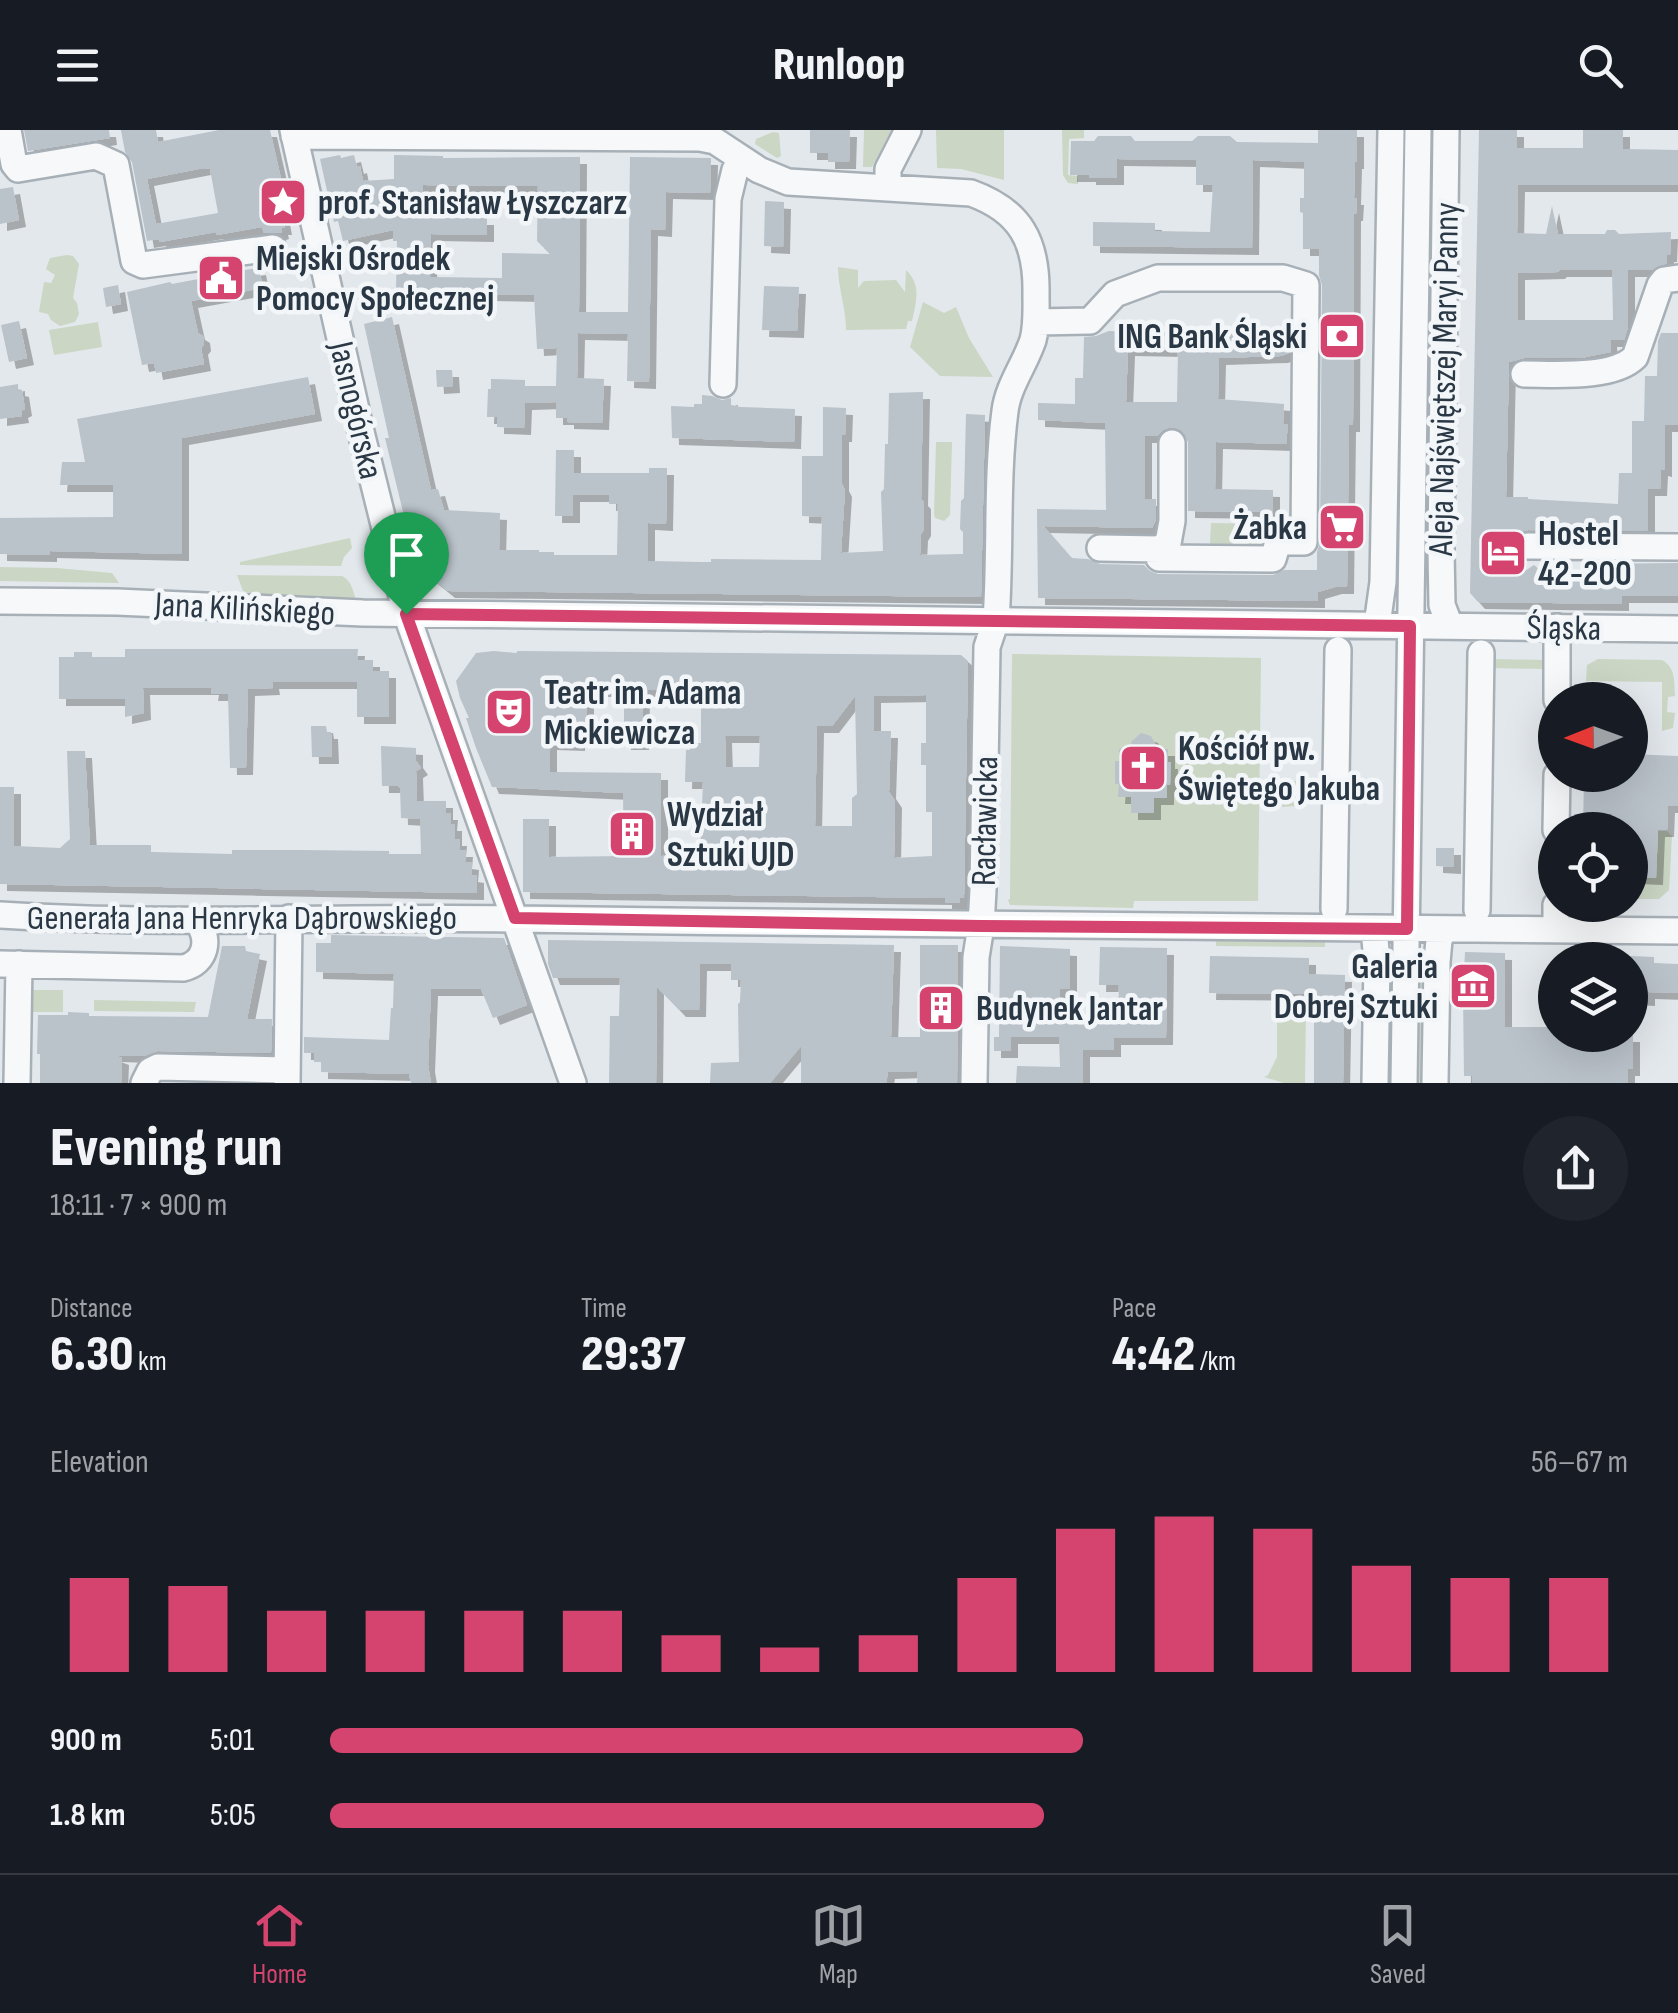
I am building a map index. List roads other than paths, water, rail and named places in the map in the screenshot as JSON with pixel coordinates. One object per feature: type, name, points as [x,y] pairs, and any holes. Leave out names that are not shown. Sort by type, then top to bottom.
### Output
[{"type":"street","points":[[8,130],[18,169],[96,156],[116,164],[134,260],[143,266],[273,248]]},
{"type":"street","points":[[888,187],[888,169],[908,130]]},
{"type":"street","name":"Aleja Najświętszej Maryi Panny","points":[[1377,625],[1383,582],[1391,130]]},
{"type":"street","name":"Aleja Najświętszej Maryi Panny","points":[[1404,1083],[1418,130]]},
{"type":"street","name":"Aleja Najświętszej Maryi Panny","points":[[1446,130],[1441,550],[1442,604],[1450,626]]},
{"type":"street","name":"Racławicka","points":[[294,133],[700,138],[788,182],[971,193],[1011,214],[1032,248],[1036,322],[1034,337],[1005,410],[996,620],[987,647],[974,1083]]},
{"type":"street","name":"Jasnogórska","points":[[294,133],[406,614],[573,1083]]},
{"type":"street","points":[[723,384],[728,199],[742,159]]},
{"type":"street","points":[[1036,322],[1090,321],[1115,294],[1158,278],[1283,278],[1306,284],[1304,542],[1278,542],[1273,560],[1159,558],[1159,549]]},
{"type":"street","points":[[1524,374],[1589,373],[1630,363],[1660,285],[1664,280],[1678,278]]},
{"type":"street","points":[[1100,548],[1159,549],[1168,543],[1172,521],[1172,443]]},
{"type":"street","points":[[1528,546],[1678,547]]},
{"type":"street","name":"Jana Kilińskiego","points":[[0,601],[406,614],[1450,626]]},
{"type":"street","name":"Śląska","points":[[1450,626],[1678,629]]},
{"type":"street","points":[[1557,628],[1557,682]]},
{"type":"street","points":[[1334,909],[1338,650]]},
{"type":"street","points":[[1477,910],[1481,653]]},
{"type":"street","name":"Generała Jana Henryka Dąbrowskiego","points":[[0,915],[197,921],[515,918],[1374,928],[1407,934],[1538,920]]},
{"type":"street","points":[[144,1083],[150,1071],[158,1068],[287,1076],[290,918]]},
{"type":"street","points":[[17,1083],[9,964],[192,966],[200,960],[205,944],[197,921]]},
{"type":"street","name":"Generała Jana Henryka Dąbrowskiego","points":[[1597,922],[1678,930]]},
{"type":"street","points":[[1374,928],[1378,961],[1376,1083]]},
{"type":"street","points":[[1435,1083],[1437,962],[1444,930]]},
{"type":"place","name":"prof. Stanisław Łyszczarz","points":[[283,202]]},
{"type":"place","name":"Miejski Ośrodek Pomocy Społecznej","points":[[221,278]]},
{"type":"place","name":"ING Bank Śląski","points":[[1342,336]]},
{"type":"place","name":"Żabka","points":[[1342,527]]},
{"type":"place","name":"Hostel 42-200","points":[[1503,553]]},
{"type":"place","name":"Teatr im. Adama Mickiewicza","points":[[509,712]]},
{"type":"place","name":"Kościół pw. Świętego Jakuba","points":[[1143,768]]},
{"type":"place","name":"Wydział Sztuki UJD","points":[[632,834]]},
{"type":"place","name":"Galeria Dobrej Sztuki","points":[[1473,986]]},
{"type":"place","name":"Budynek Jantar","points":[[941,1008]]}]
